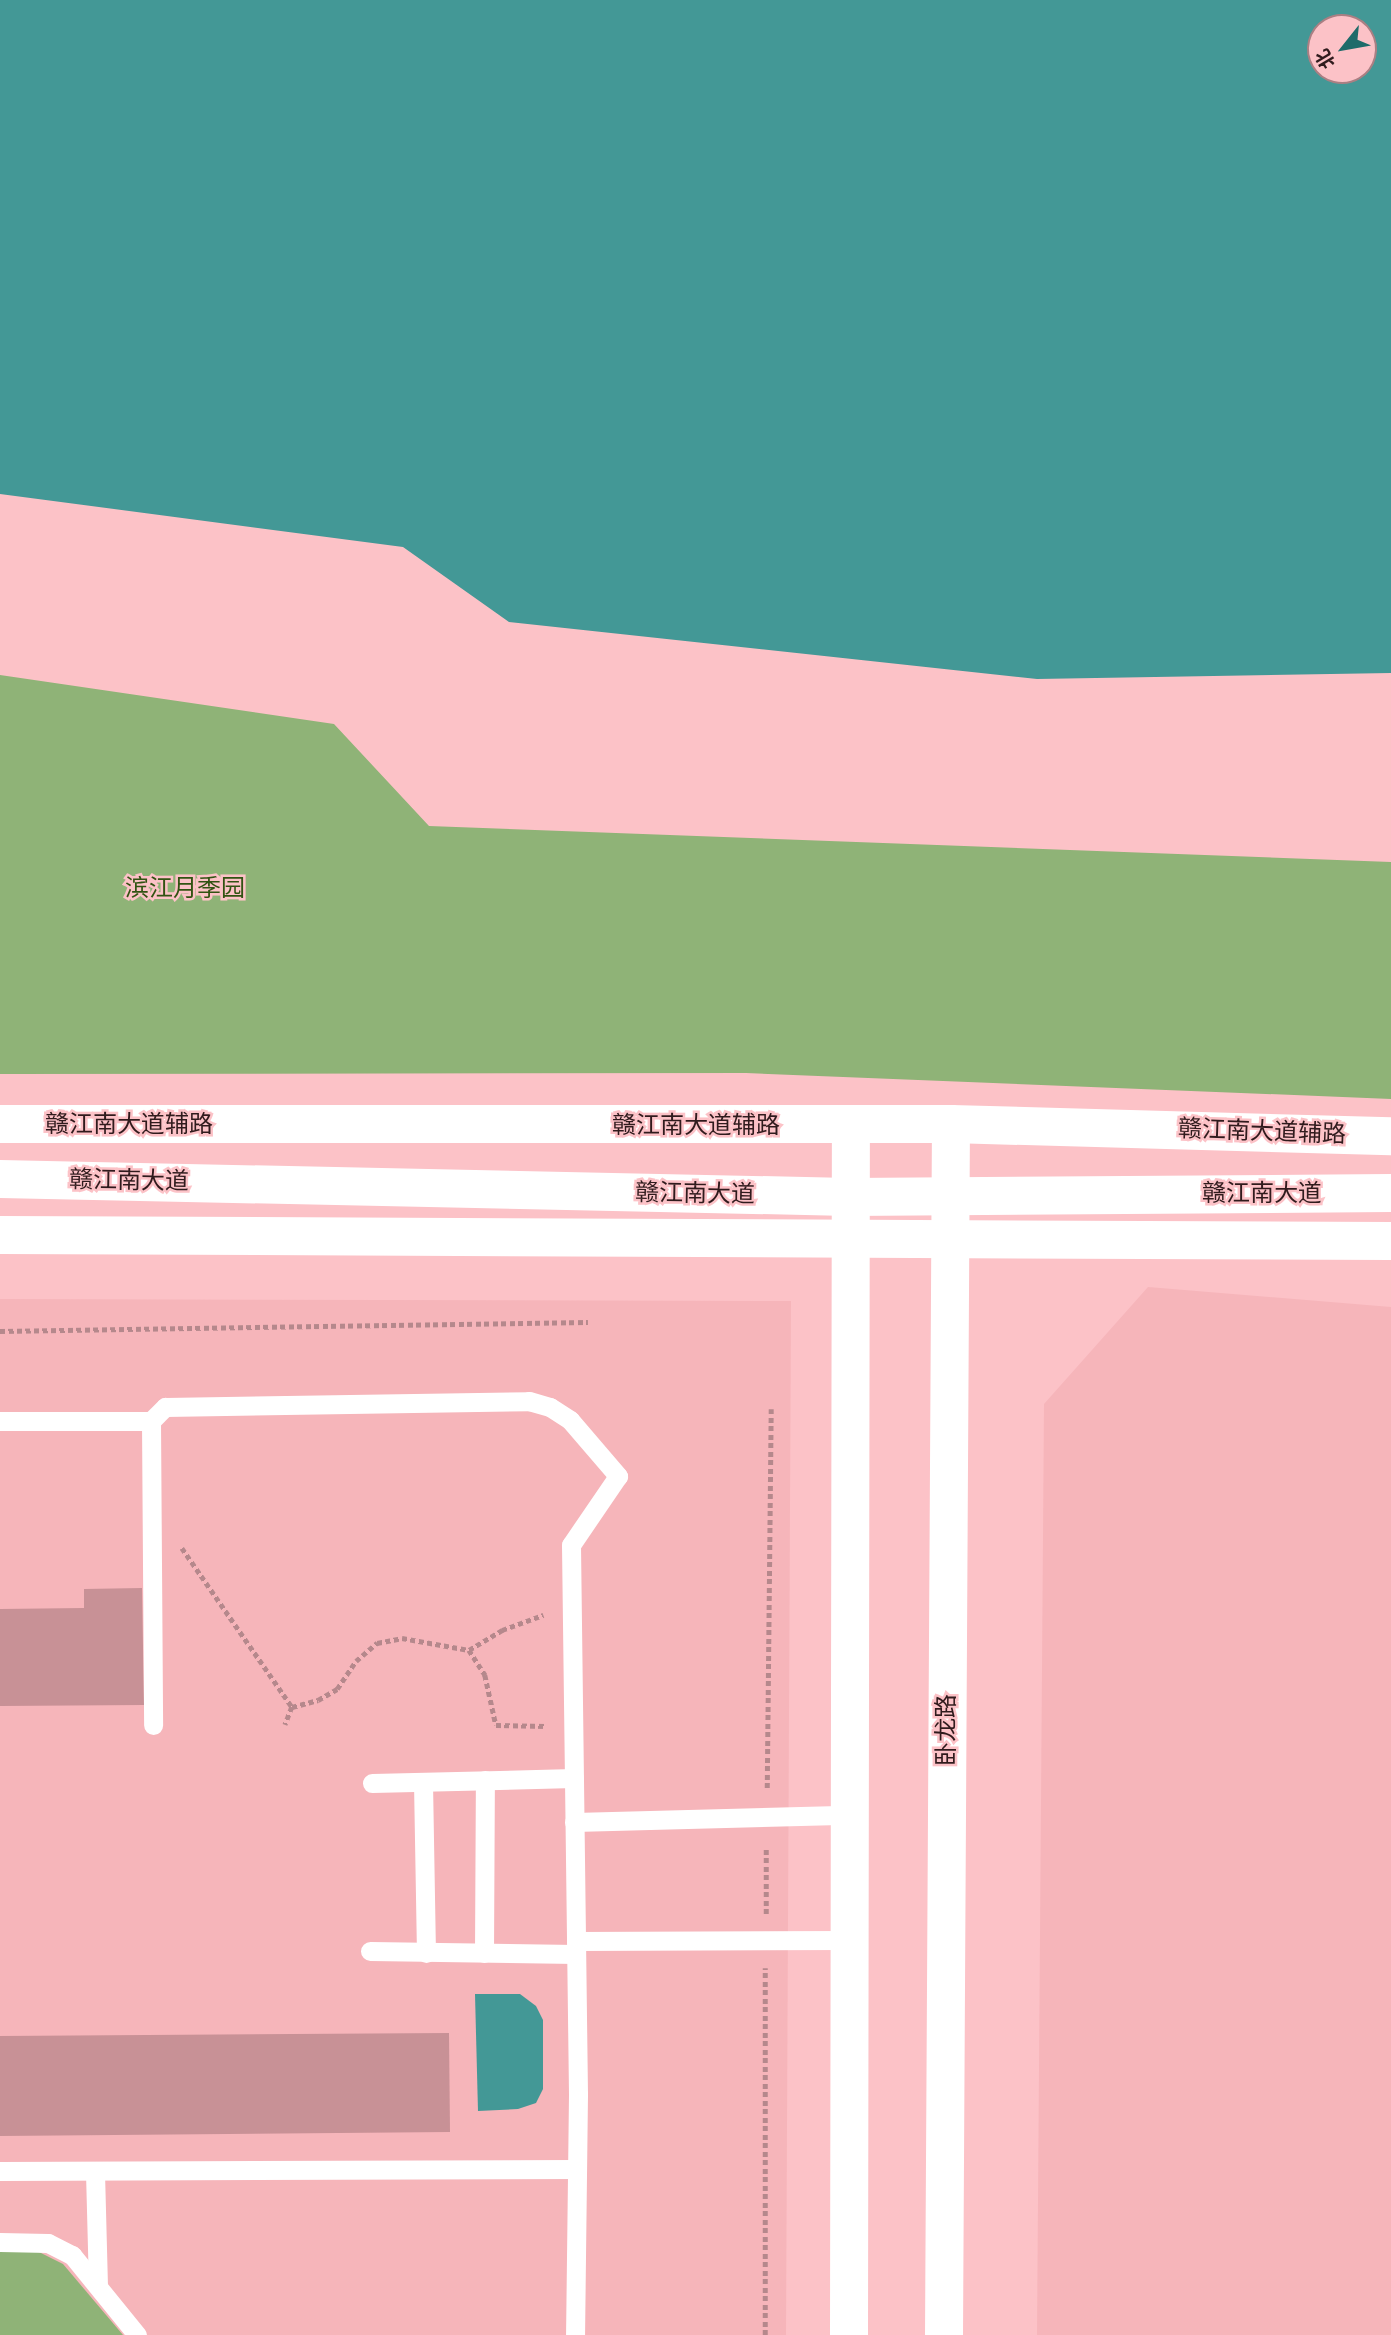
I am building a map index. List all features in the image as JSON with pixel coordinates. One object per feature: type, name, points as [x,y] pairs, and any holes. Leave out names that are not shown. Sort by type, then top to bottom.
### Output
[{"type":"main road","name":"赣江南大道辅路","points":[[0,1125],[951,1124],[1391,1136]]},
{"type":"main road","name":"卧龙路","points":[[944,2335],[951,1124]]},
{"type":"main road","points":[[849,2335],[851,1126]]},
{"type":"main road","name":"赣江南大道","points":[[0,1179],[849,1197],[1391,1193]]},
{"type":"main road","name":"赣江南大道","points":[[0,1236],[1391,1241]]},
{"type":"lane","points":[[0,1421],[151,1421],[165,1407],[529,1401],[550,1407],[570,1420],[618,1476],[571,1545],[576,1948],[575,2335]]},
{"type":"lane","points":[[151,1421],[153,1725]]},
{"type":"lane","points":[[372,1783],[574,1778]]},
{"type":"lane","points":[[484,1953],[485,1780]]},
{"type":"lane","points":[[423,1782],[426,1953]]},
{"type":"lane","points":[[574,1822],[849,1815]]},
{"type":"lane","points":[[370,1951],[484,1953],[765,1940],[849,1940]]},
{"type":"lane","points":[[0,2171],[577,2169]]},
{"type":"lane","points":[[95,2172],[98,2286]]},
{"type":"lane","points":[[0,2242],[48,2243],[72,2255],[137,2335]]},
{"type":"path","points":[[0,1331],[588,1322]]},
{"type":"path","points":[[765,2335],[765,1940],[771,1409]]},
{"type":"path","points":[[181,1548],[292,1707]]},
{"type":"path","points":[[292,1707],[318,1700],[337,1689],[356,1661],[377,1643],[402,1638],[469,1650],[531,1617],[572,1615]]},
{"type":"path","points":[[469,1650],[485,1675],[496,1725],[573,1725]]},
{"type":"path","points":[[285,1725],[292,1707]]},
{"type":"shaded area","points":[[1148,1287],[1391,1307],[1391,2335],[1037,2335],[1044,1404]]},
{"type":"shaded area","points":[[0,1299],[791,1301],[786,2335],[0,2335]]},
{"type":"green space","name":"滨江月季园","points":[[0,675],[334,724],[429,826],[1391,862],[1391,1099],[746,1073],[0,1074]]},
{"type":"green space","points":[[0,2252],[39,2252],[63,2264],[123,2335],[0,2335]]},
{"type":"water","points":[[0,0],[1391,0],[1391,673],[1037,679],[509,622],[403,547],[0,494]]},
{"type":"water","points":[[475,1994],[520,1994],[536,2006],[543,2020],[543,2089],[536,2103],[518,2109],[478,2111]]},
{"type":"building","points":[[142,1588],[144,1705],[0,1706],[0,1609],[84,1608],[84,1589]]},
{"type":"building","points":[[449,2033],[450,2132],[0,2136],[0,2036]]}]
